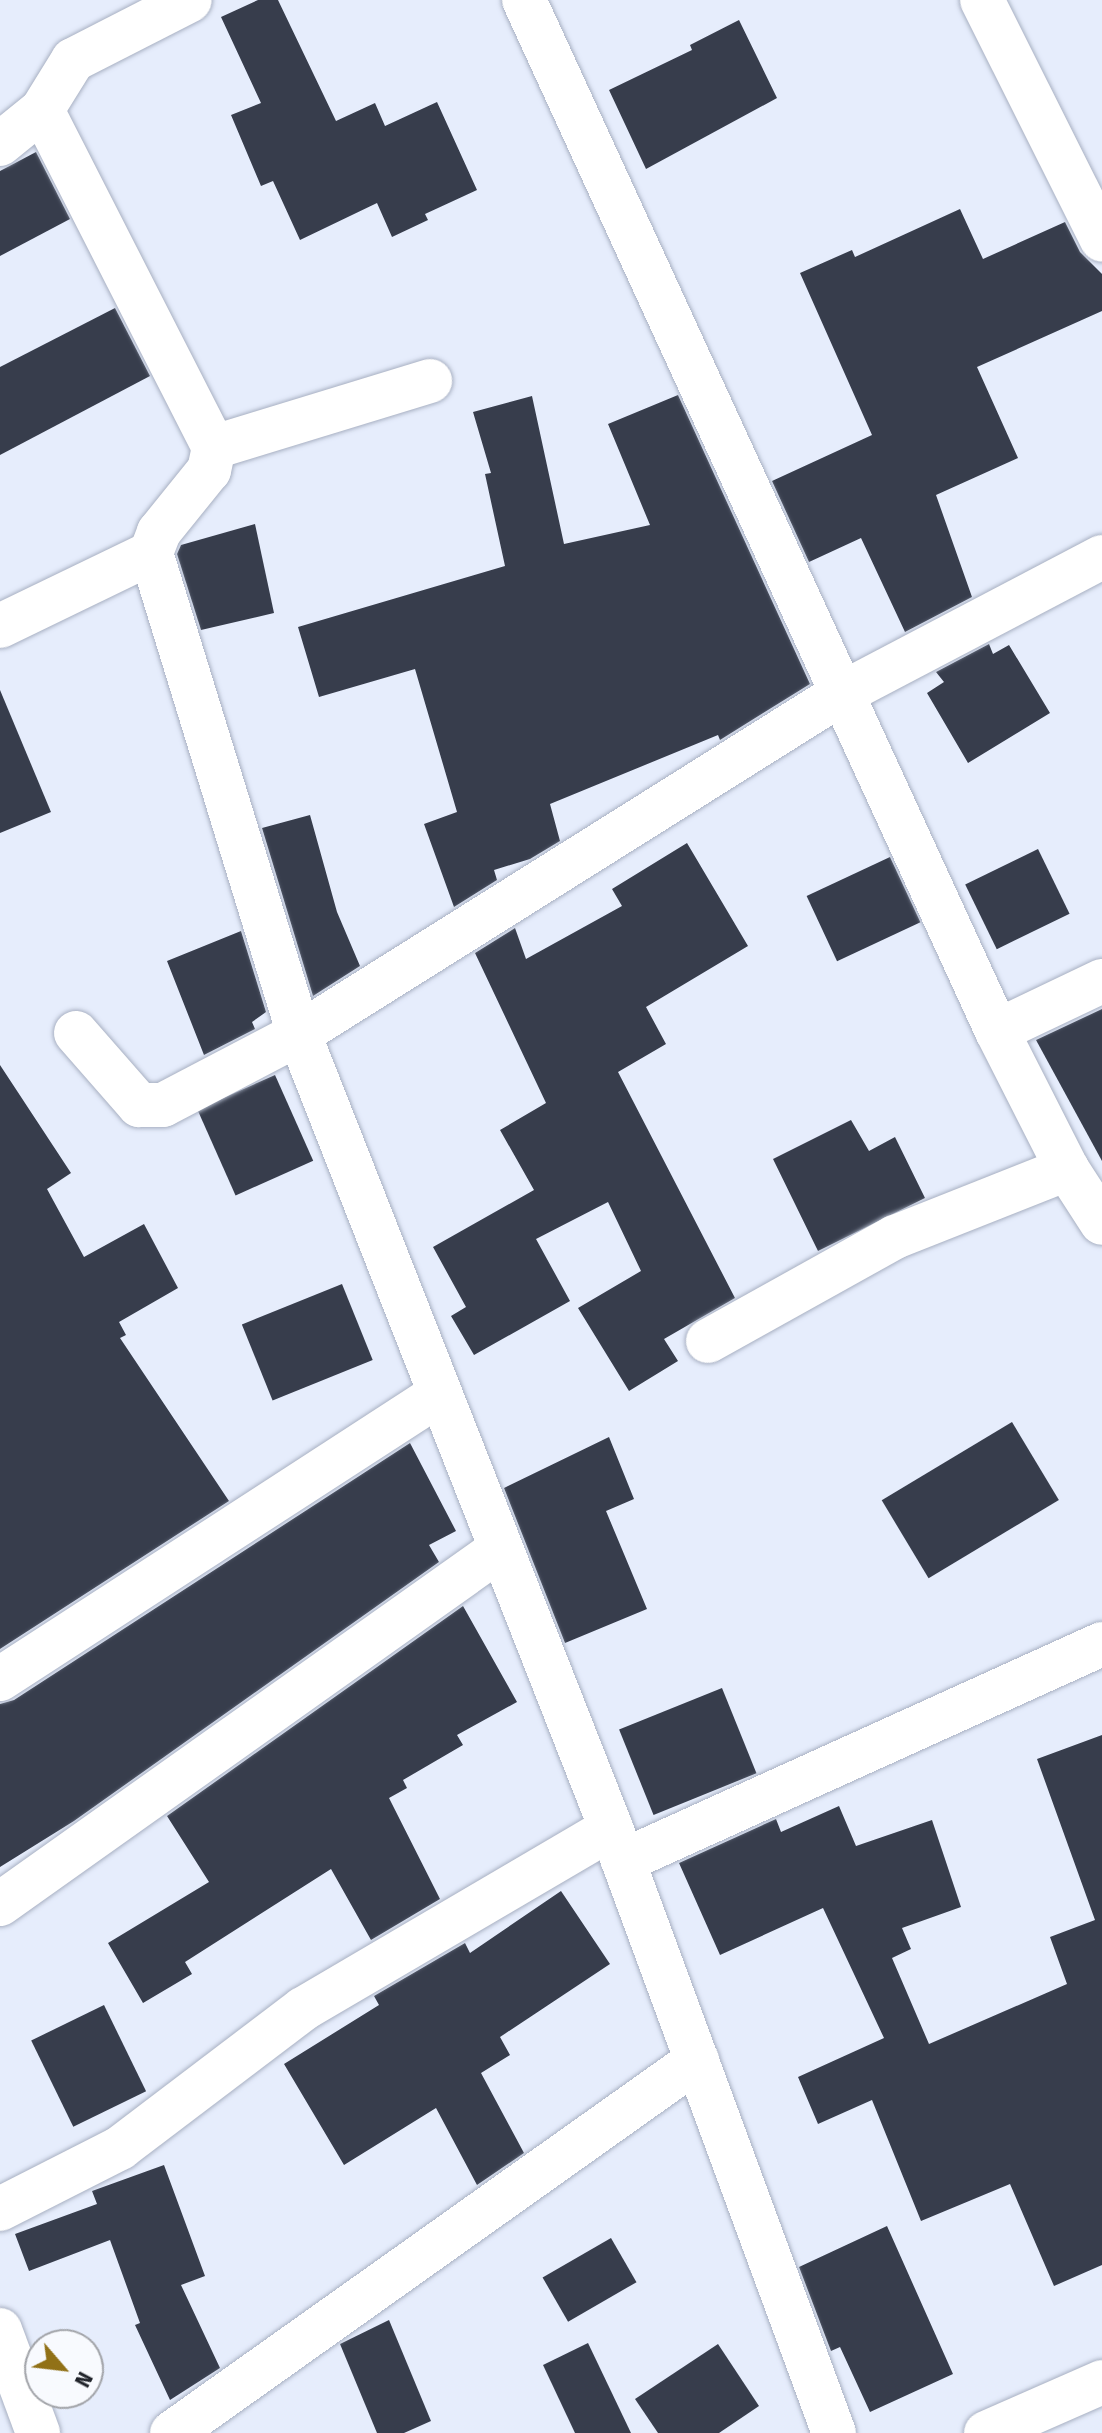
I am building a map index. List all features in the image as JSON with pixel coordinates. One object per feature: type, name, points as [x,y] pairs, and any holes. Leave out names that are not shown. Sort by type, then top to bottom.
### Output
[{"type":"street","points":[[0,144],[42,110],[73,60],[190,0]]},
{"type":"street","points":[[524,0],[574,99],[839,695],[997,1031],[1067,1169],[1102,1223]]},
{"type":"street","points":[[982,0],[1102,240]]},
{"type":"street","points":[[42,110],[214,447],[209,470],[159,532],[151,553],[299,1034],[438,1395],[617,1844],[834,2433]]},
{"type":"street","points":[[214,447],[430,381]]},
{"type":"street","points":[[0,626],[151,553]]},
{"type":"street","points":[[76,1033],[139,1105],[151,1108],[299,1034],[839,695],[1102,557]]},
{"type":"street","points":[[997,1031],[1102,981]]},
{"type":"street","points":[[708,1341],[895,1237],[1067,1169]]},
{"type":"street","points":[[0,1679],[438,1395]]},
{"type":"street","points":[[0,1904],[500,1549]]},
{"type":"street","points":[[0,2209],[120,2148],[303,2009],[617,1844],[1101,1649]]},
{"type":"street","points":[[172,2433],[697,2060]]},
{"type":"street","points":[[0,2330],[38,2433]]},
{"type":"street","points":[[986,2433],[1102,2382]]},
{"type":"building","points":[[258,0],[278,0],[336,121],[375,103],[385,126],[437,102],[477,190],[425,214],[428,220],[392,237],[377,203],[300,240],[273,181],[261,186],[231,115],[261,103],[221,17]]},
{"type":"building","points":[[739,20],[777,98],[646,169],[609,90],[692,50],[690,45]]},
{"type":"building","points":[[36,152],[70,219],[0,256],[0,171]]},
{"type":"building","points":[[960,209],[983,259],[1065,222],[1080,252],[1102,274],[1102,311],[977,367],[1018,458],[936,495],[972,597],[905,632],[861,538],[809,562],[772,481],[872,435],[800,273],[852,250],[855,257]]},
{"type":"building","points":[[115,308],[150,376],[0,455],[0,367]]},
{"type":"building","points":[[678,395],[810,684],[720,740],[718,735],[550,804],[560,841],[530,859],[494,870],[497,880],[454,907],[424,824],[457,812],[415,669],[319,697],[298,627],[505,566],[485,474],[491,473],[473,412],[532,396],[564,544],[650,525],[608,424]]},
{"type":"building","points":[[255,524],[274,613],[201,630],[177,554],[181,545]]},
{"type":"building","points":[[989,644],[993,654],[1009,645],[1050,713],[968,763],[927,693],[944,682],[936,672]]},
{"type":"building","points":[[0,690],[51,812],[0,833]]},
{"type":"building","points":[[310,815],[337,912],[360,966],[313,996],[262,828]]},
{"type":"building","points":[[687,843],[748,946],[646,1007],[666,1044],[618,1072],[735,1298],[664,1339],[678,1361],[629,1391],[578,1308],[641,1271],[608,1202],[536,1239],[570,1301],[474,1355],[451,1316],[466,1307],[433,1247],[534,1190],[500,1130],[546,1103],[475,953],[515,928],[526,959],[622,906],[612,889]]},
{"type":"building","points":[[1038,849],[1070,914],[997,949],[965,885]]},
{"type":"building","points":[[890,857],[920,922],[837,961],[807,896]]},
{"type":"building","points":[[241,931],[266,1012],[252,1022],[255,1029],[204,1055],[167,961]]},
{"type":"building","points":[[1102,1009],[1102,1161],[1036,1040]]},
{"type":"building","points":[[0,1065],[71,1173],[47,1189],[84,1257],[144,1224],[178,1288],[119,1322],[126,1335],[120,1338],[229,1501],[0,1649]]},
{"type":"building","points":[[275,1075],[313,1161],[236,1195],[197,1110]]},
{"type":"building","points":[[851,1120],[869,1151],[895,1137],[925,1198],[818,1251],[773,1159]]},
{"type":"building","points":[[342,1284],[373,1360],[273,1400],[242,1324]]},
{"type":"building","points":[[1012,1422],[1059,1500],[929,1578],[882,1500]]},
{"type":"building","points":[[609,1437],[634,1499],[606,1511],[647,1609],[565,1643],[504,1488]]},
{"type":"building","points":[[410,1443],[456,1531],[429,1545],[439,1562],[74,1821],[0,1867],[0,1704],[14,1700]]},
{"type":"building","points":[[463,1606],[517,1702],[457,1735],[463,1745],[403,1780],[407,1788],[389,1798],[440,1899],[371,1940],[331,1869],[185,1962],[192,1974],[143,2003],[108,1943],[209,1882],[167,1816]]},
{"type":"building","points":[[722,1688],[756,1773],[654,1815],[619,1730]]},
{"type":"building","points":[[1102,1735],[1102,2265],[1054,2286],[1010,2184],[921,2221],[872,2100],[818,2124],[798,2077],[884,2038],[823,1908],[720,1955],[679,1863],[776,1819],[781,1832],[839,1806],[856,1846],[932,1820],[961,1907],[902,1928],[911,1949],[892,1958],[929,2044],[1067,1984],[1050,1937],[1095,1920],[1037,1759]]},
{"type":"building","points":[[561,1891],[610,1964],[500,2037],[510,2055],[481,2073],[524,2153],[477,2185],[436,2108],[344,2165],[284,2064],[379,2005],[374,1996],[465,1943],[470,1953]]},
{"type":"building","points":[[104,2005],[146,2091],[73,2127],[31,2041]]},
{"type":"building","points":[[164,2165],[205,2276],[181,2285],[220,2368],[170,2400],[135,2325],[140,2323],[110,2240],[29,2271],[15,2234],[97,2204],[92,2191]]},
{"type":"building","points":[[887,2226],[953,2374],[870,2412],[840,2347],[831,2351],[799,2267]]},
{"type":"building","points":[[611,2238],[636,2282],[568,2322],[543,2278]]},
{"type":"building","points":[[389,2320],[431,2421],[404,2433],[377,2433],[340,2344]]},
{"type":"building","points":[[588,2343],[631,2433],[575,2433],[543,2365]]},
{"type":"building","points":[[718,2344],[759,2406],[719,2433],[658,2433],[635,2399]]}]
